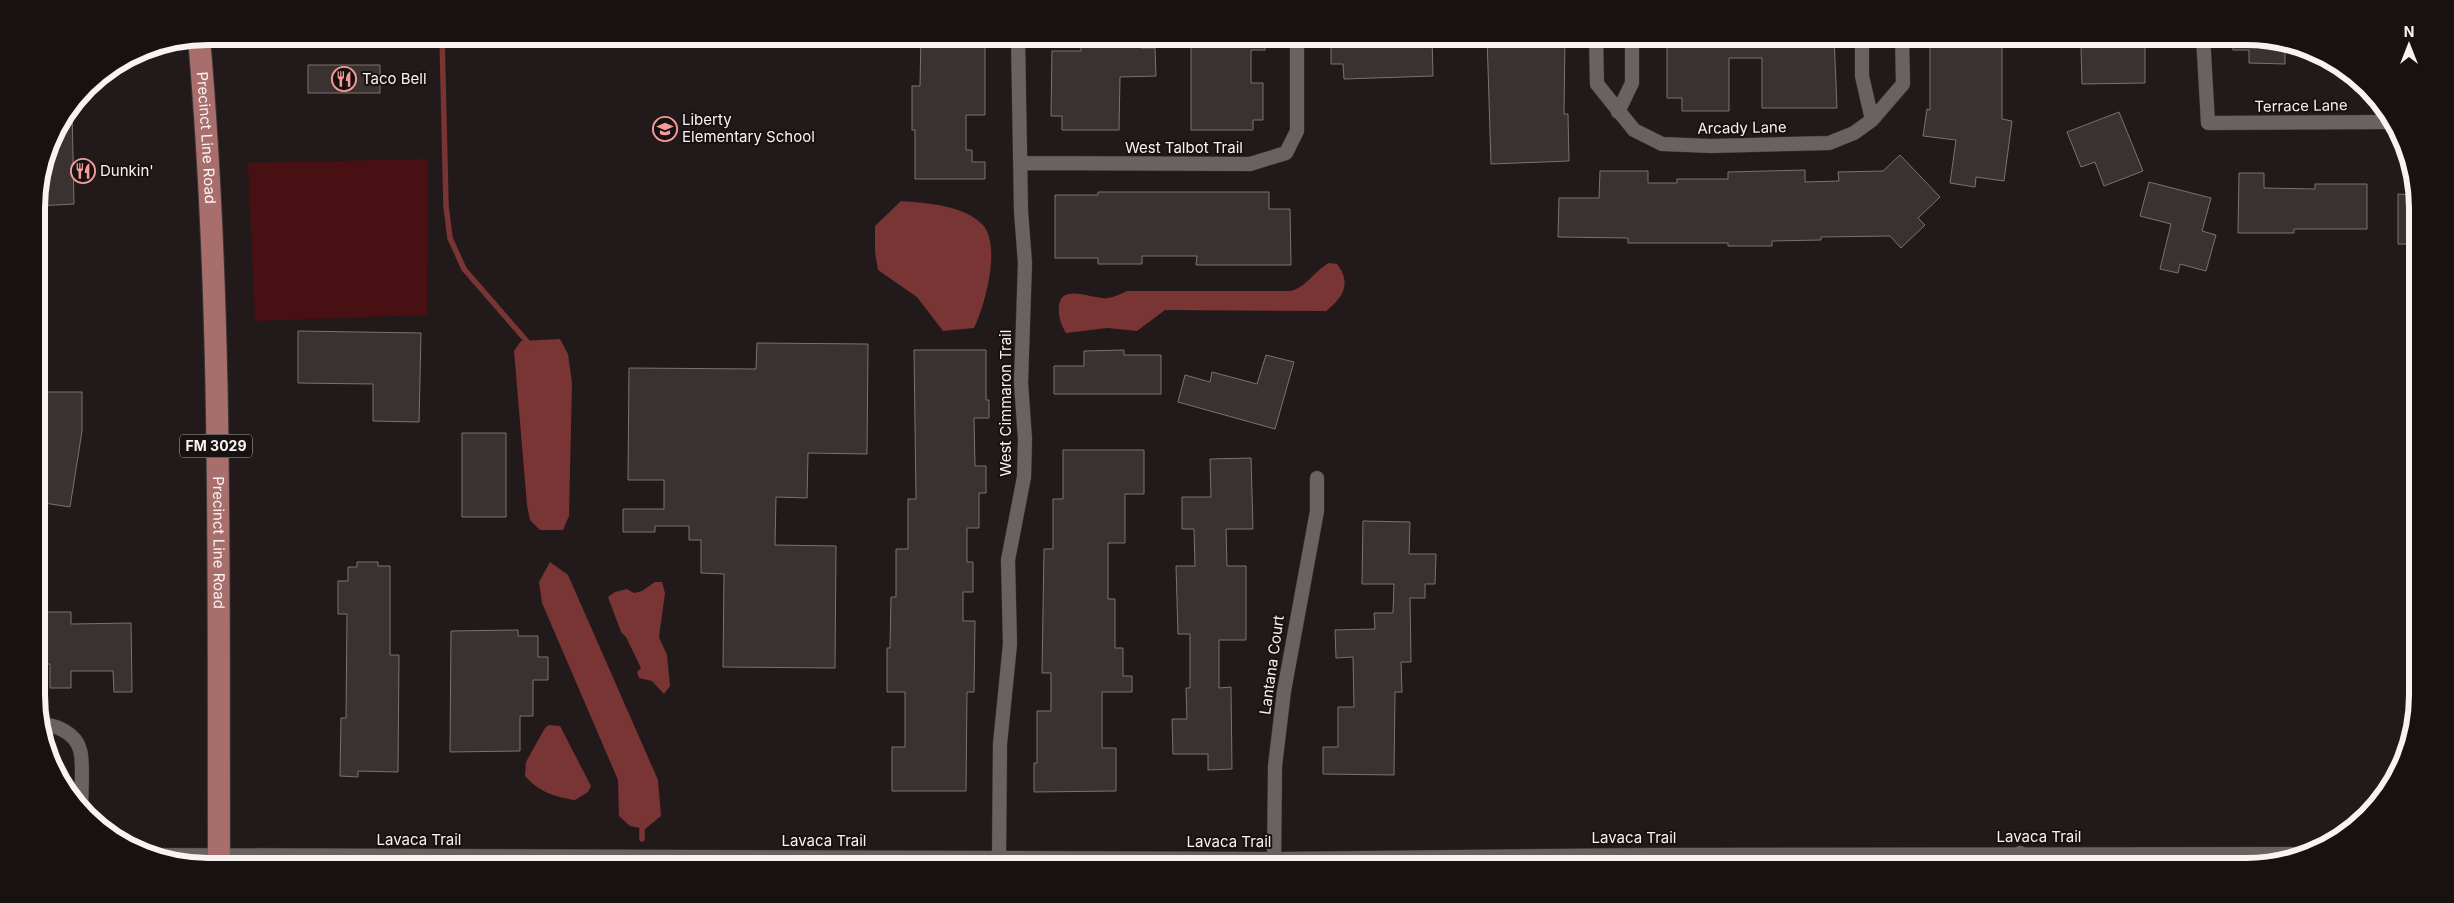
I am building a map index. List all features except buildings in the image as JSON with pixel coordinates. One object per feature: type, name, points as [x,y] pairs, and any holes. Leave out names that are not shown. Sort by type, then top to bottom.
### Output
[{"type":"main road","name":"Precinct Line Road","points":[[201,45],[215,309],[219,858]]},
{"type":"street","name":"West Cimmaron Trail","points":[[999,858],[1000,744],[1010,644],[1008,560],[1024,477],[1025,439],[1021,383],[1025,263],[1021,211],[1018,45]]},
{"type":"street","name":"West Talbot Trail","points":[[1021,163],[1250,164],[1286,153],[1297,131],[1298,45]]},
{"type":"street","name":"Arcady Lane","points":[[1596,45],[1597,84],[1634,130],[1662,144],[1711,146],[1829,143],[1854,133],[1872,120],[1903,84],[1902,45]]},
{"type":"street","points":[[1618,112],[1632,83],[1632,45]]},
{"type":"street","points":[[1862,45],[1862,76],[1872,120]]},
{"type":"street","name":"Terrace Lane","points":[[2204,45],[2208,124],[2384,122]]},
{"type":"street","name":"Lantana Court","points":[[1274,858],[1275,766],[1282,700],[1297,607],[1317,511],[1317,478]]},
{"type":"street","points":[[48,724],[52,724],[67,732],[80,749],[81,798]]},
{"type":"street","name":"Lavaca Trail","points":[[2139,858],[2279,855]]},
{"type":"shaded area","points":[[428,159],[427,315],[255,321],[248,163]]},
{"type":"shaded area","points":[[901,201],[933,204],[955,209],[974,218],[982,224],[988,233],[991,246],[990,275],[983,305],[974,328],[943,331],[917,297],[878,270],[875,252],[875,226]]},
{"type":"shaded area","points":[[1329,263],[1337,264],[1342,271],[1345,284],[1344,290],[1337,301],[1326,311],[1165,310],[1137,331],[1107,328],[1066,333],[1059,317],[1061,299],[1072,293],[1108,298],[1127,291],[1290,291],[1301,286]]},
{"type":"shaded area","points":[[560,339],[568,354],[572,383],[569,516],[563,530],[540,530],[530,520],[527,505],[514,351],[521,341]]},
{"type":"shaded area","points":[[550,562],[568,575],[658,780],[661,816],[645,829],[630,826],[619,816],[618,780],[542,603],[539,582]]},
{"type":"shaded area","points":[[655,582],[662,582],[665,593],[659,637],[667,655],[670,686],[664,694],[652,681],[639,678],[637,672],[641,668],[626,637],[621,632],[608,597],[615,592],[627,589],[634,593],[642,591]]},
{"type":"shaded area","points":[[549,725],[560,726],[591,786],[588,792],[575,800],[548,793],[530,782],[525,776],[526,762],[545,728]]},
{"type":"waterway","points":[[442,45],[446,206],[450,238],[464,269],[531,346]]},
{"type":"waterway","points":[[642,822],[642,839]]},
{"type":"place","name":"Taco Bell","points":[[344,79]]},
{"type":"place","name":"Liberty Elementary School","points":[[665,129]]},
{"type":"place","name":"Dunkin'","points":[[83,171]]}]
